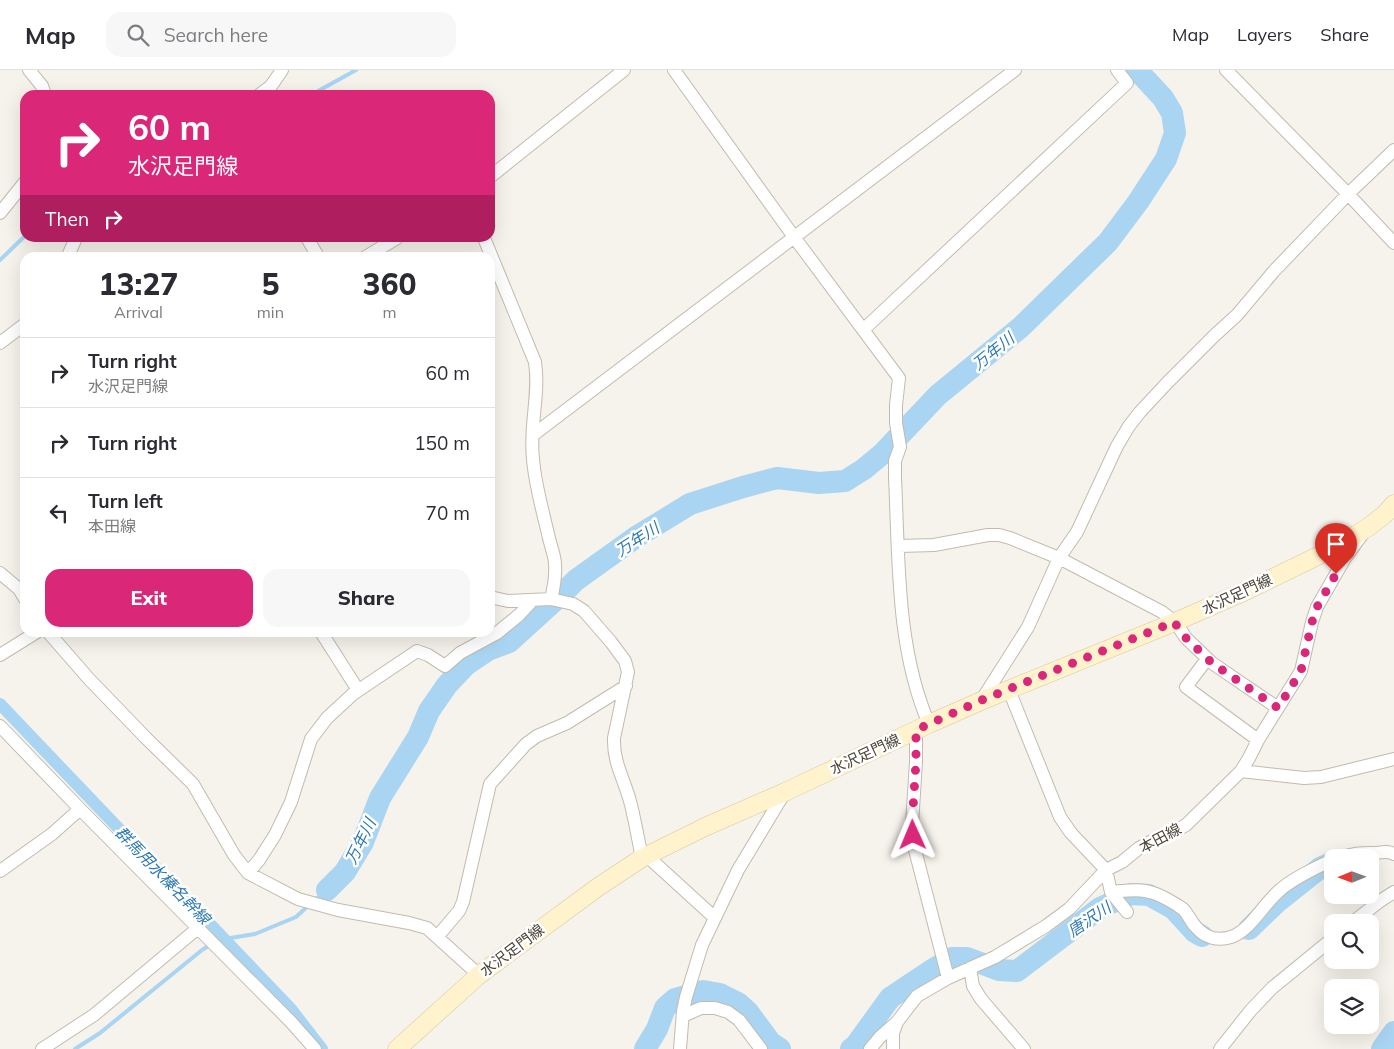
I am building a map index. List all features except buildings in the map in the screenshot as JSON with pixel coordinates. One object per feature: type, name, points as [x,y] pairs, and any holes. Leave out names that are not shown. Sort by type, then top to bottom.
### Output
[{"type":"main road","name":"水沢足門線","points":[[397,1049],[479,975],[598,887],[645,857],[707,826],[982,700],[1248,590],[1334,548],[1367,528],[1384,515],[1394,504]]},
{"type":"street","points":[[29,70],[43,90]]},
{"type":"street","points":[[266,90],[271,86],[282,70]]},
{"type":"street","points":[[495,173],[624,70]]},
{"type":"street","points":[[674,70],[794,237],[899,378],[896,423],[900,447],[896,461],[895,478],[902,621],[922,708],[922,727],[916,762],[912,824],[913,839],[947,975]]},
{"type":"street","points":[[533,435],[1015,70]]},
{"type":"street","points":[[863,330],[1127,83],[1117,70]]},
{"type":"street","points":[[1226,70],[1394,243]]},
{"type":"street","points":[[982,700],[1028,627],[1059,558],[1077,532],[1128,426],[1215,335],[1237,316],[1274,271],[1348,194],[1394,150]]},
{"type":"street","points":[[0,213],[20,188]]},
{"type":"street","points":[[374,252],[390,242]]},
{"type":"street","points":[[495,265],[535,362],[537,389],[532,458],[555,564],[555,579],[551,599]]},
{"type":"street","points":[[0,343],[20,328]]},
{"type":"street","points":[[1367,528],[1394,516]]},
{"type":"street","name":"本田線","points":[[893,1049],[897,1022],[917,996],[947,975],[970,968],[995,957],[1054,920],[1069,909],[1106,870],[1122,862],[1139,848],[1186,825],[1241,772],[1258,740],[1301,671],[1317,607],[1345,558],[1367,528]]},
{"type":"street","points":[[899,546],[934,545],[988,535],[999,535],[1059,558],[1162,612],[1174,622],[1186,638],[1207,658],[1278,708]]},
{"type":"street","points":[[0,573],[20,590]]},
{"type":"street","points":[[495,598],[508,601],[551,599],[573,604],[584,612],[625,661],[628,672],[614,738],[614,749],[616,762],[630,801],[645,857],[715,918]]},
{"type":"street","points":[[495,634],[534,600]]},
{"type":"street","points":[[0,655],[30,637]]},
{"type":"street","points":[[52,637],[146,738],[194,784],[234,855],[248,873],[303,900],[321,906],[427,928],[479,975]]},
{"type":"street","points":[[324,637],[358,690]]},
{"type":"street","points":[[248,873],[260,860],[274,835],[291,802],[311,739],[328,718],[358,690],[416,651],[428,655],[445,666],[460,653],[490,637]]},
{"type":"street","points":[[1207,658],[1186,687],[1258,740]]},
{"type":"street","points":[[437,937],[459,911],[463,902],[490,784],[526,744],[538,736],[572,720],[626,686]]},
{"type":"street","points":[[1009,690],[1060,817],[1071,833],[1106,870],[1111,892],[1127,912]]},
{"type":"street","points":[[0,726],[291,1022],[314,1049]]},
{"type":"street","points":[[1241,772],[1304,778],[1321,777],[1394,759]]},
{"type":"street","points":[[680,1049],[686,997],[702,945],[738,870],[784,792]]},
{"type":"street","points":[[0,872],[52,834],[80,809]]},
{"type":"street","points":[[1379,852],[1387,851],[1394,854]]},
{"type":"street","points":[[1111,892],[1128,890],[1152,892],[1183,910],[1197,928],[1210,938],[1222,939],[1233,936],[1243,930],[1280,890],[1305,873],[1324,864]]},
{"type":"street","points":[[1363,914],[1394,892]]},
{"type":"street","points":[[42,1049],[94,1016],[203,933]]},
{"type":"street","points":[[1220,1049],[1250,1010],[1272,988],[1324,946]]},
{"type":"street","points":[[970,968],[973,986],[981,999],[1024,1049]]},
{"type":"street","points":[[683,1013],[701,1008],[715,1008],[728,1012],[739,1020],[761,1049]]},
{"type":"street","points":[[870,1049],[897,1022]]},
{"type":"waterway","points":[[320,90],[356,70]]},
{"type":"waterway","name":"万年川","points":[[327,890],[345,872],[363,842],[380,798],[418,737],[429,711],[447,685],[467,664],[488,650],[509,642],[576,580],[636,537],[690,504],[777,478],[819,483],[845,481],[864,469],[882,454],[938,395],[1021,327],[1108,242],[1138,202],[1166,159],[1175,133],[1172,113],[1163,98],[1137,70]]},
{"type":"waterway","points":[[0,260],[20,241]]},
{"type":"waterway","name":"群馬用水榛名幹線","points":[[0,704],[291,1009],[322,1049]]},
{"type":"waterway","name":"唐沢川","points":[[1249,929],[1276,903],[1324,866]]},
{"type":"waterway","name":"万年川","points":[[315,900],[327,890]]},
{"type":"waterway","name":"唐沢川","points":[[851,1049],[856,1045],[890,998],[952,958],[967,958],[999,970],[1017,971],[1100,908],[1131,894],[1149,895],[1174,909],[1195,932],[1202,936]]},
{"type":"waterway","name":"万年川","points":[[75,1049],[100,1033],[202,950],[218,940],[255,934],[296,917],[310,904]]},
{"type":"waterway","name":"唐沢川","points":[[645,1049],[657,1029],[665,1008],[675,999],[703,991],[720,994],[738,1003],[748,1012],[771,1043],[780,1049]]},
{"type":"waterway","points":[[1382,1049],[1394,1032]]},
{"type":"route","points":[[913,835],[912,803],[916,762],[916,730],[982,700],[1174,622],[1186,638],[1212,663],[1278,708],[1301,671],[1317,607],[1336,574]]}]
